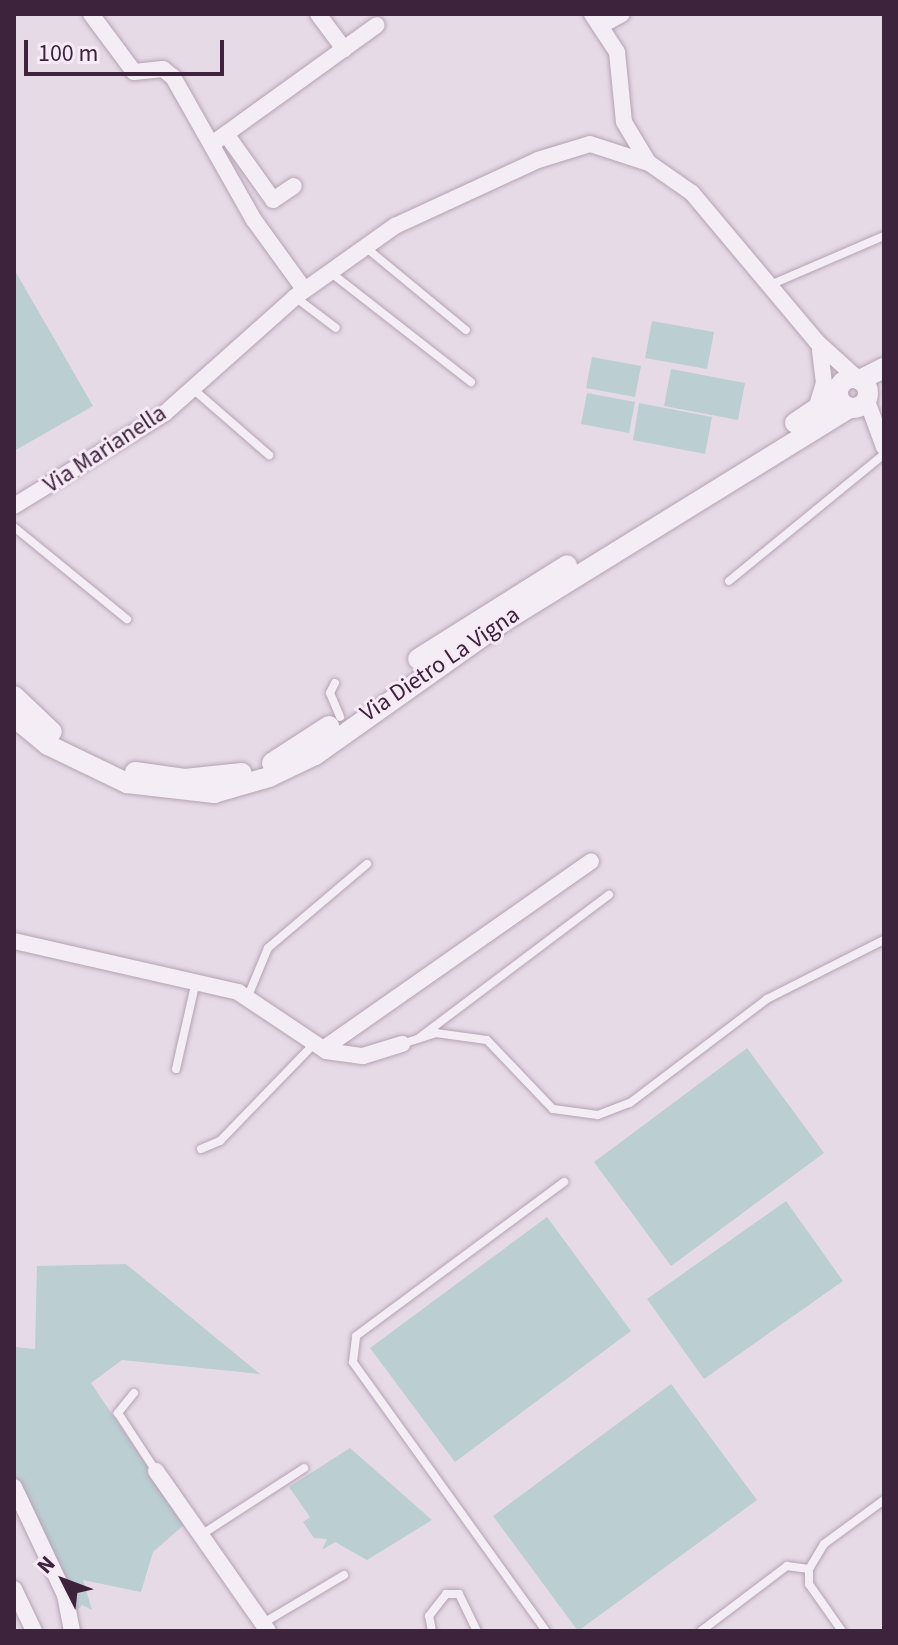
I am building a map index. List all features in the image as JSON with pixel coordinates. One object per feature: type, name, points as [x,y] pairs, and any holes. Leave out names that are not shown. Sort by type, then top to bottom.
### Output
[{"type":"street","points":[[91,14],[134,72],[169,72],[273,200],[294,186]]},
{"type":"street","points":[[318,14],[344,49]]},
{"type":"street","points":[[622,14],[596,20],[621,65],[624,122],[649,163]]},
{"type":"street","points":[[221,137],[377,25]]},
{"type":"street","name":"Via Marianella","points":[[14,506],[134,435],[193,389],[300,293],[364,246],[424,210],[590,144],[624,122]]},
{"type":"street","points":[[221,137],[254,220],[300,293]]},
{"type":"street","points":[[590,144],[649,163],[710,211],[859,395],[884,447]]},
{"type":"street","points":[[816,409],[824,383],[818,346]]},
{"type":"street","points":[[859,395],[884,368]]},
{"type":"street","name":"Via Dietro La Vigna","points":[[14,696],[52,731],[100,760],[185,779],[231,777],[271,763],[430,651],[816,409],[859,395]]},
{"type":"street","name":"Via Dietro La Vigna","points":[[14,717],[48,745],[127,783],[214,793],[269,777],[315,755],[477,638],[859,395]]},
{"type":"street","points":[[319,1046],[591,861]]},
{"type":"street","points":[[14,941],[196,981],[248,996],[319,1046],[363,1056],[402,1044]]},
{"type":"street","points":[[156,1471],[267,1627]]},
{"type":"street","points":[[14,1487],[65,1595],[72,1631]]},
{"type":"street","points":[[14,1589],[34,1631]]},
{"type":"lane","points":[[770,285],[884,236]]},
{"type":"lane","points":[[364,246],[466,330]]},
{"type":"lane","points":[[329,270],[471,382]]},
{"type":"lane","points":[[300,293],[336,328]]},
{"type":"lane","points":[[193,389],[269,455]]},
{"type":"lane","points":[[729,581],[884,454]]},
{"type":"lane","points":[[14,527],[127,619]]},
{"type":"lane","points":[[335,683],[330,693],[340,717]]},
{"type":"lane","points":[[248,996],[268,948],[367,864]]},
{"type":"lane","points":[[418,1038],[609,895]]},
{"type":"lane","points":[[402,1044],[418,1038],[465,1033],[487,1040],[553,1109],[598,1115],[630,1103],[767,999],[884,940]]},
{"type":"lane","points":[[176,1069],[196,981]]},
{"type":"lane","points":[[201,1149],[239,1123],[319,1046]]},
{"type":"lane","points":[[546,1631],[353,1362],[356,1336],[564,1182]]},
{"type":"lane","points":[[134,1393],[118,1413],[156,1471]]},
{"type":"lane","points":[[201,1535],[304,1468]]},
{"type":"lane","points":[[842,1631],[809,1584],[809,1569],[824,1544],[884,1500]]},
{"type":"lane","points":[[701,1631],[777,1571],[809,1569]]},
{"type":"lane","points":[[267,1627],[344,1575]]},
{"type":"lane","points":[[432,1631],[429,1616],[446,1594],[459,1594],[477,1631]]},
{"type":"shaded area","points":[[14,269],[93,406],[14,451]]},
{"type":"shaded area","points":[[652,321],[714,332],[707,369],[645,358]]},
{"type":"shaded area","points":[[592,357],[641,366],[635,397],[586,388]]},
{"type":"shaded area","points":[[671,369],[745,383],[738,420],[664,406]]},
{"type":"shaded area","points":[[587,393],[635,402],[629,433],[581,424]]},
{"type":"shaded area","points":[[639,403],[712,417],[705,454],[633,440]]},
{"type":"shaded area","points":[[747,1048],[824,1153],[671,1266],[594,1162]]},
{"type":"shaded area","points":[[786,1201],[843,1281],[704,1379],[647,1299]]},
{"type":"shaded area","points":[[547,1217],[631,1331],[455,1462],[370,1348]]},
{"type":"shaded area","points":[[126,1264],[260,1374],[122,1360],[91,1383],[186,1523],[153,1552],[141,1592],[83,1580],[92,1610],[82,1605],[71,1617],[14,1480],[14,1347],[35,1349],[37,1266]]},
{"type":"shaded area","points":[[671,1384],[757,1500],[578,1631],[493,1516]]},
{"type":"shaded area","points":[[350,1448],[432,1520],[367,1560],[335,1542],[322,1550],[327,1539],[314,1538],[303,1522],[310,1517],[289,1487]]}]
